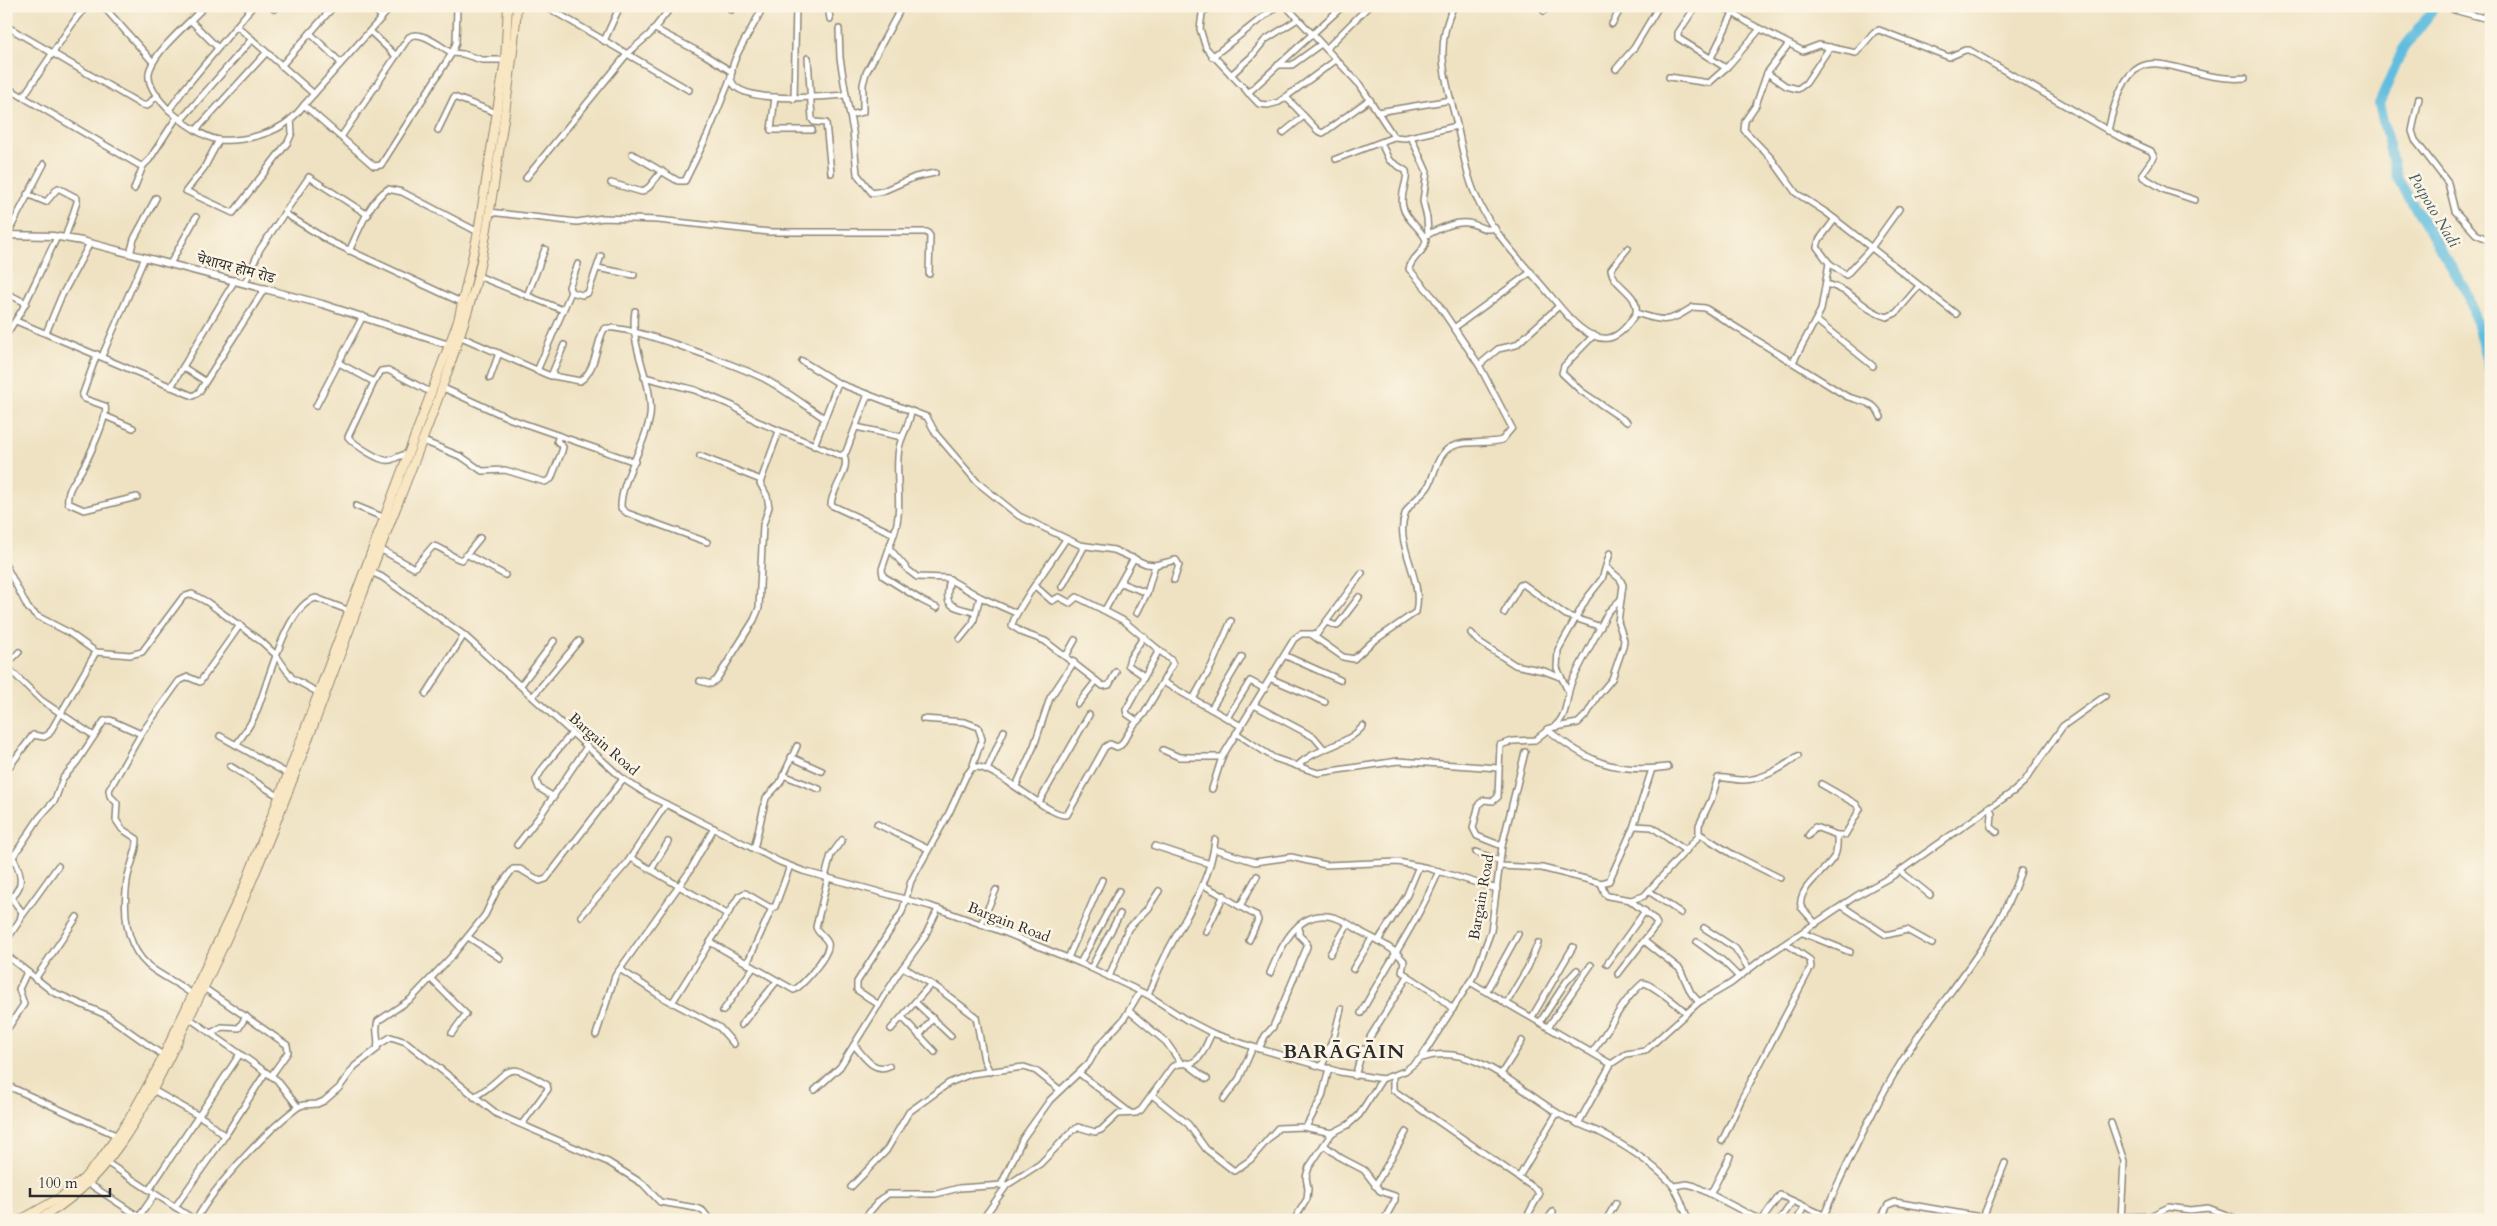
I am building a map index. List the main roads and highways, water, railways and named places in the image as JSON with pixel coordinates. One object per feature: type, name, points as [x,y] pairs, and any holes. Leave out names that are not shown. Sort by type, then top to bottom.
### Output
[{"type":"main road","points":[[37,1220],[62,1206],[106,1162],[134,1122],[153,1090],[193,994],[244,887],[350,611],[380,549],[441,387],[463,303],[478,232],[497,113],[505,60],[508,6]]},
{"type":"main road","points":[[20,1220],[51,1203],[79,1183],[118,1136],[189,1018],[250,890],[432,393],[452,346],[459,336],[478,276],[512,70],[517,6]]},
{"type":"waterway","name":"Potpoto Nadi","points":[[2434,6],[2433,10],[2403,49],[2379,104],[2396,176],[2469,296],[2491,377]]},
{"type":"district","name":"BARĀGĀIN","points":[[1344,1051]]}]
